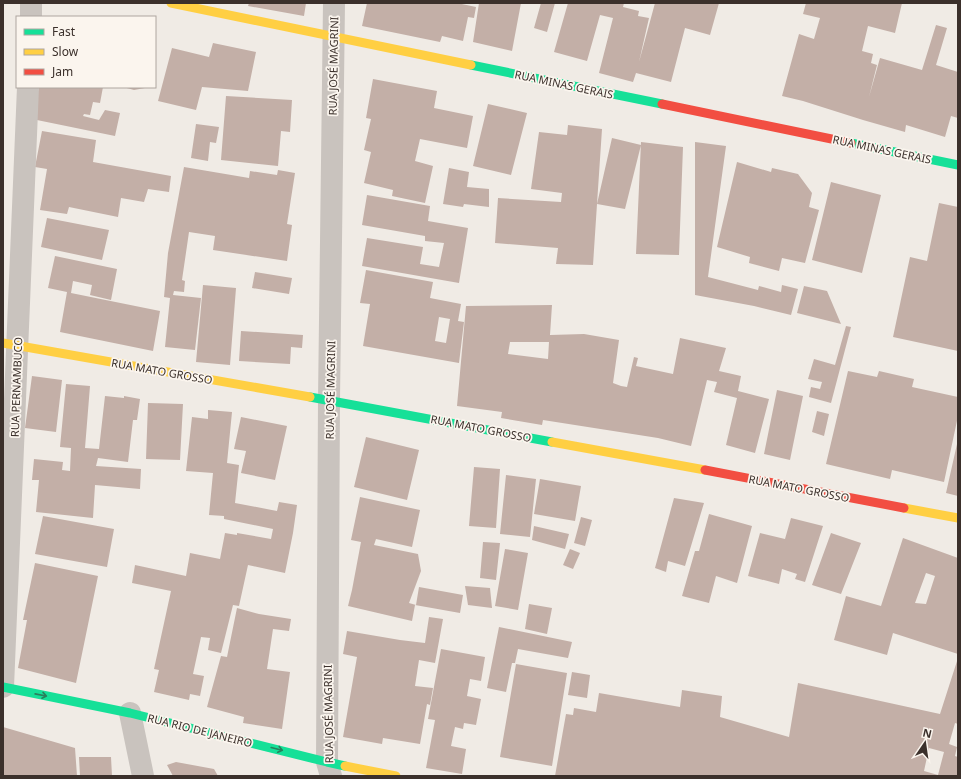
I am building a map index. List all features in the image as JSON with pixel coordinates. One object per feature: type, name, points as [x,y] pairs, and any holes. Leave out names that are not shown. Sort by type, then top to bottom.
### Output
[{"type":"street","points":[[31,3],[31,16]]},
{"type":"street","name":"RUA MINAS GERAIS","points":[[171,3],[958,165]]},
{"type":"street","name":"RUA JOSÉ MAGRINI","points":[[329,769],[329,400],[334,3]]},
{"type":"street","name":"RUA PERNAMBUCO","points":[[3,687],[10,345],[28,88]]},
{"type":"street","name":"RUA MATO GROSSO","points":[[10,345],[329,400],[958,518]]},
{"type":"street","name":"RUA RIO DE JANEIRO","points":[[3,687],[130,713],[329,769],[396,776]]},
{"type":"street","points":[[130,713],[143,776]]},
{"type":"building","points":[[249,3],[306,3],[304,16],[248,6]]},
{"type":"building","points":[[367,3],[457,3],[476,7],[474,18],[468,17],[463,41],[442,36],[440,42],[362,26]]},
{"type":"building","points":[[479,3],[521,3],[512,51],[473,42]]},
{"type":"building","points":[[541,3],[555,3],[547,32],[534,28]]},
{"type":"building","points":[[568,3],[624,3],[623,7],[639,11],[638,16],[649,18],[639,62],[655,3],[719,3],[710,35],[685,28],[671,82],[636,73],[633,82],[599,73],[613,18],[600,15],[587,61],[554,52]]},
{"type":"building","points":[[806,3],[902,3],[895,33],[868,26],[862,51],[873,54],[871,63],[877,65],[869,97],[880,58],[922,70],[936,25],[947,28],[936,65],[958,72],[958,118],[951,116],[945,137],[906,125],[905,132],[782,96],[799,34],[814,39],[820,18],[803,14]]},
{"type":"building","points":[[213,43],[256,52],[248,91],[202,87],[196,110],[158,101],[172,48],[209,57]]},
{"type":"building","points":[[373,79],[437,91],[434,108],[473,116],[467,148],[420,139],[415,161],[433,166],[425,203],[392,196],[393,190],[364,183],[371,152],[364,150],[371,119],[366,118]]},
{"type":"building","points":[[39,88],[103,88],[100,103],[93,102],[90,115],[84,114],[83,116],[99,120],[105,110],[120,113],[115,136],[32,119]]},
{"type":"building","points":[[127,88],[145,88],[134,90]]},
{"type":"building","points":[[226,96],[292,100],[290,132],[281,131],[278,166],[221,160]]},
{"type":"building","points":[[488,104],[527,113],[511,175],[473,166]]},
{"type":"building","points":[[196,124],[219,127],[216,143],[210,142],[208,161],[191,158]]},
{"type":"building","points":[[568,125],[602,129],[593,265],[556,264],[558,248],[495,243],[498,198],[561,202],[562,193],[531,189],[539,132],[567,135]]},
{"type":"building","points":[[42,131],[96,140],[93,162],[171,176],[169,192],[148,189],[144,202],[121,198],[118,217],[69,207],[67,214],[40,210],[47,169],[35,167]]},
{"type":"building","points":[[612,138],[641,145],[625,209],[597,204]]},
{"type":"building","points":[[641,142],[683,147],[679,255],[636,254]]},
{"type":"building","points":[[695,142],[726,146],[708,277],[758,290],[759,286],[781,292],[782,285],[798,289],[791,315],[754,306],[695,295]]},
{"type":"building","points":[[737,162],[771,172],[772,168],[798,174],[812,193],[809,207],[819,210],[805,263],[782,258],[779,271],[749,263],[750,257],[717,247]]},
{"type":"building","points":[[184,167],[249,178],[250,171],[277,175],[278,170],[295,173],[287,224],[292,225],[287,261],[213,250],[215,236],[189,232],[182,280],[185,281],[184,292],[174,291],[173,295],[201,298],[195,350],[165,347],[170,298],[164,297],[168,253]]},
{"type":"building","points":[[449,168],[469,172],[467,187],[489,189],[489,207],[464,204],[463,207],[443,204]]},
{"type":"building","points":[[831,182],[881,195],[862,273],[812,260]]},
{"type":"building","points":[[367,195],[430,206],[428,221],[468,228],[459,283],[362,266],[367,238],[423,247],[420,264],[439,267],[444,243],[425,241],[425,236],[362,225]]},
{"type":"building","points":[[939,203],[958,207],[958,351],[893,337],[910,257],[927,261]]},
{"type":"building","points":[[47,218],[109,230],[102,260],[41,247]]},
{"type":"building","points":[[55,256],[117,269],[111,300],[90,295],[92,285],[73,281],[71,293],[160,311],[153,351],[60,332],[67,292],[48,288]]},
{"type":"building","points":[[366,270],[433,282],[430,298],[461,304],[458,321],[464,322],[459,363],[363,346],[370,304],[360,303]],"holes":[[[439,317],[450,319],[446,343],[435,341]]]},
{"type":"building","points":[[255,272],[292,278],[289,294],[252,288]]},
{"type":"building","points":[[203,285],[236,288],[230,365],[196,362]]},
{"type":"building","points":[[804,286],[827,291],[841,324],[797,313]]},
{"type":"building","points":[[552,305],[550,335],[584,334],[619,340],[613,383],[627,387],[634,357],[638,358],[636,366],[673,374],[680,338],[726,348],[719,371],[741,376],[738,391],[769,399],[755,453],[726,445],[737,398],[714,392],[717,382],[707,380],[691,446],[658,438],[543,420],[542,425],[501,418],[502,412],[457,406],[466,306]],"holes":[[[510,342],[549,342],[548,359],[508,354]]]},
{"type":"building","points":[[846,326],[851,327],[831,403],[809,397],[811,387],[820,389],[822,382],[808,379],[814,359],[835,365]]},
{"type":"building","points":[[241,331],[303,335],[302,348],[291,347],[290,364],[239,361]]},
{"type":"building","points":[[848,371],[877,377],[879,371],[914,379],[912,387],[958,397],[958,416],[944,482],[892,470],[890,479],[826,464]]},
{"type":"building","points":[[32,376],[62,380],[56,432],[25,428]]},
{"type":"building","points":[[66,384],[90,386],[85,448],[99,449],[105,396],[124,398],[124,396],[140,399],[137,420],[133,420],[128,462],[98,458],[96,466],[141,469],[140,489],[95,485],[93,518],[36,512],[39,480],[32,480],[34,459],[63,462],[62,470],[70,471],[71,448],[60,447]]},
{"type":"building","points":[[777,390],[803,396],[790,460],[764,454]]},
{"type":"building","points":[[148,403],[183,404],[180,460],[146,459]]},
{"type":"building","points":[[208,410],[232,412],[227,463],[239,465],[235,503],[277,511],[279,502],[297,505],[285,573],[248,565],[239,606],[233,605],[221,653],[208,650],[210,638],[201,637],[193,674],[204,676],[200,696],[190,694],[189,700],[154,692],[159,670],[154,669],[171,591],[132,583],[135,565],[186,576],[190,553],[220,559],[225,533],[237,535],[237,533],[271,539],[273,529],[224,519],[224,516],[209,515],[213,473],[186,471],[192,417],[208,419]]},
{"type":"building","points":[[817,411],[829,414],[824,436],[812,432]]},
{"type":"building","points":[[241,417],[287,426],[275,480],[241,473],[246,451],[234,449]]},
{"type":"building","points":[[366,437],[419,450],[407,500],[354,487]]},
{"type":"building","points":[[958,444],[958,496],[946,493]]},
{"type":"building","points":[[474,467],[500,469],[496,528],[469,526]]},
{"type":"building","points":[[506,475],[536,479],[530,537],[500,534]]},
{"type":"building","points":[[540,479],[581,486],[575,521],[534,514]]},
{"type":"building","points":[[360,497],[420,510],[412,547],[376,539],[374,545],[418,554],[421,571],[409,603],[416,605],[419,587],[463,595],[460,613],[415,605],[412,621],[348,606],[361,542],[351,540]]},
{"type":"building","points":[[674,498],[704,503],[685,566],[668,561],[666,572],[655,568]]},
{"type":"building","points":[[709,514],[752,526],[737,583],[716,576],[709,603],[682,596],[695,551],[699,551]]},
{"type":"building","points":[[43,516],[114,529],[107,567],[35,554]]},
{"type":"building","points":[[581,517],[592,520],[585,546],[574,543]]},
{"type":"building","points":[[791,518],[823,526],[805,582],[795,579],[797,574],[782,569],[779,584],[748,576],[760,533],[785,539]]},
{"type":"building","points":[[534,526],[569,534],[565,549],[532,540]]},
{"type":"building","points":[[831,533],[861,543],[841,594],[812,585]]},
{"type":"building","points":[[903,538],[958,558],[958,654],[893,633],[887,655],[834,640],[846,596],[881,606]],"holes":[[[926,573],[935,576],[926,604],[915,603]]]},
{"type":"building","points":[[483,542],[500,543],[496,580],[480,578]]},
{"type":"building","points":[[505,549],[528,553],[518,610],[495,606]]},
{"type":"building","points":[[570,549],[580,553],[573,569],[563,565]]},
{"type":"building","points":[[35,563],[98,576],[76,683],[18,668],[27,620],[23,620]]},
{"type":"building","points":[[465,586],[490,588],[492,608],[468,605]]},
{"type":"building","points":[[529,604],[552,608],[547,634],[525,629]]},
{"type":"building","points":[[237,608],[259,614],[291,619],[289,631],[273,629],[267,669],[290,672],[282,729],[243,723],[244,717],[207,707],[221,656],[227,657]]},
{"type":"building","points":[[429,617],[443,619],[435,663],[419,660],[415,686],[433,688],[430,705],[427,704],[420,744],[383,738],[382,744],[343,737],[357,657],[343,654],[347,631],[425,643]]},
{"type":"building","points":[[499,627],[572,642],[568,658],[518,649],[515,663],[512,663],[506,692],[487,688]]},
{"type":"building","points":[[441,649],[485,657],[481,681],[470,679],[467,696],[481,699],[476,725],[464,723],[463,729],[455,727],[451,746],[466,749],[462,774],[426,768],[435,720],[428,719]]},
{"type":"building","points":[[958,658],[958,724],[955,723],[949,744],[957,747],[955,756],[958,757],[958,776],[555,776],[566,714],[573,715],[574,708],[596,712],[599,693],[680,707],[682,690],[722,696],[720,717],[789,737],[798,683],[940,714]],"holes":[[[929,748],[944,752],[938,775],[924,771]]]},
{"type":"building","points":[[516,664],[567,673],[552,766],[500,757]]},
{"type":"building","points":[[572,672],[590,675],[587,698],[568,695]]},
{"type":"building","points":[[3,727],[75,748],[77,776],[3,776]]},
{"type":"building","points":[[79,757],[111,757],[112,776],[80,776]]},
{"type":"building","points":[[176,762],[214,769],[218,776],[173,776],[167,765]]},
{"type":"traffic: fast","points":[[471,65],[662,104]]},
{"type":"traffic: fast","points":[[851,143],[958,165]]},
{"type":"traffic: fast","points":[[310,397],[552,442]]},
{"type":"traffic: fast","points":[[3,687],[130,713],[345,766]]},
{"type":"traffic: slow","points":[[171,3],[471,65]]},
{"type":"traffic: slow","points":[[3,343],[310,397]]},
{"type":"traffic: slow","points":[[552,442],[705,470]]},
{"type":"traffic: slow","points":[[904,508],[958,518]]},
{"type":"traffic: slow","points":[[345,766],[396,776]]},
{"type":"traffic: jam","points":[[662,104],[851,143]]},
{"type":"traffic: jam","points":[[705,470],[904,508]]}]
